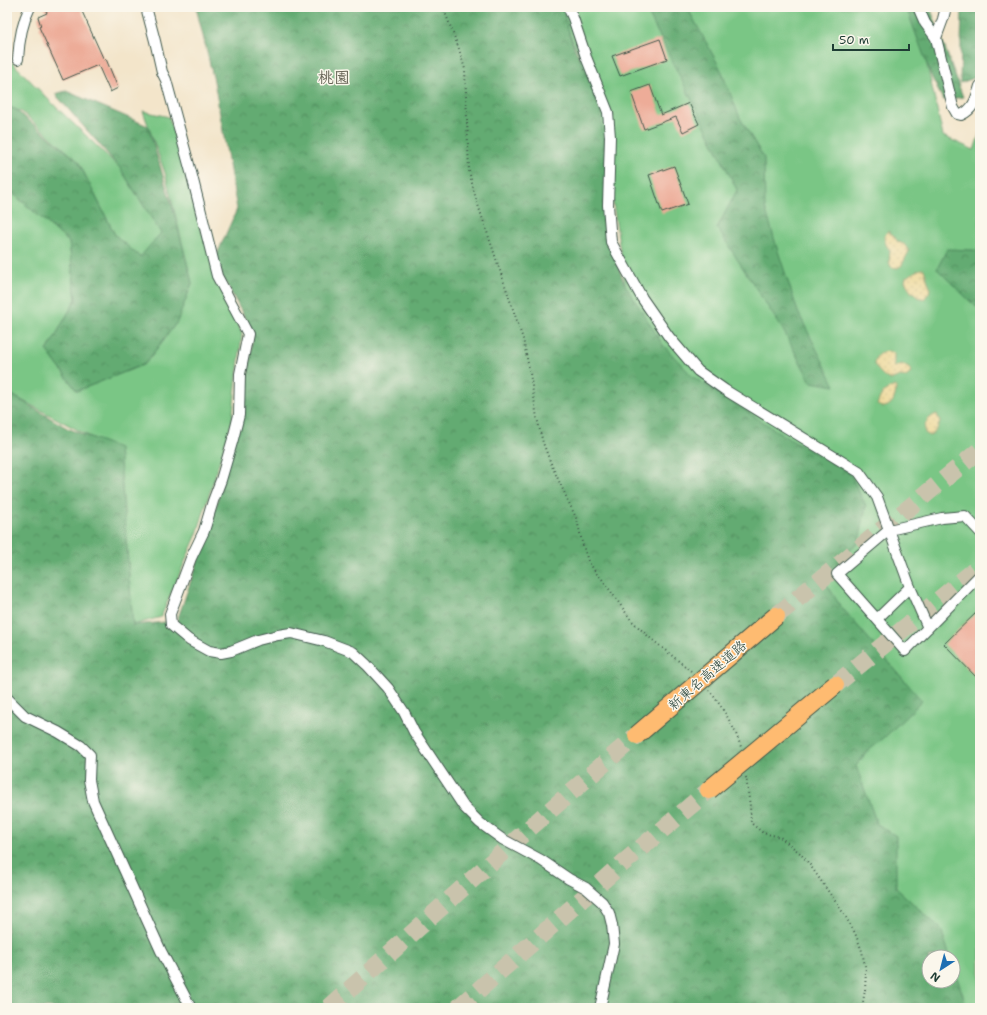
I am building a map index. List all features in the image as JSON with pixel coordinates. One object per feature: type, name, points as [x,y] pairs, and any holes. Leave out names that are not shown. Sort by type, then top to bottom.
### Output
[{"type":"highway","name":"新東名高速道路","points":[[637,735],[776,616]]},
{"type":"highway","points":[[709,790],[835,684]]},
{"type":"street","points":[[18,59],[19,43],[25,17],[30,7]]},
{"type":"street","points":[[146,7],[162,72],[166,80],[191,172],[217,276],[248,334],[240,374],[239,415],[233,439],[204,531],[191,558],[170,614],[171,625],[189,640],[209,651],[221,653],[231,651],[258,640],[278,635],[291,634],[324,641],[352,652],[388,688],[404,712],[414,732],[464,807],[480,823],[502,839],[541,860],[569,879],[586,888],[602,902],[609,913],[614,944],[600,1008]]},
{"type":"street","points":[[568,7],[608,112],[610,137],[608,205],[611,242],[642,298],[669,337],[698,371],[726,390],[859,472],[877,497],[910,587],[928,628]]},
{"type":"street","points":[[918,7],[925,23],[936,38],[953,107],[957,114],[961,115],[968,111],[976,99],[980,86]]},
{"type":"street","points":[[936,38],[946,7]]},
{"type":"street","points":[[980,532],[965,516],[942,518],[889,530],[837,574],[905,651],[980,575]]},
{"type":"street","points":[[877,619],[910,587]]},
{"type":"street","points":[[7,698],[25,716],[58,732],[81,746],[90,755],[89,780],[94,801],[161,951],[191,1008]]},
{"type":"path","points":[[443,7],[465,69],[469,171],[476,199],[523,339],[543,443],[577,520],[588,561],[630,620],[693,672]]},
{"type":"path","points":[[706,686],[717,700],[734,728],[741,746],[742,754]]},
{"type":"path","points":[[746,777],[751,823],[763,833],[780,837],[800,853],[830,893],[855,933],[862,951],[866,971],[862,1008]]},
{"type":"green space","points":[[196,7],[562,7],[572,42],[592,86],[600,111],[607,159],[607,233],[624,283],[663,345],[693,377],[791,440],[849,472],[866,506],[859,542],[822,576],[839,604],[922,701],[885,737],[867,752],[856,766],[877,824],[896,836],[896,888],[941,929],[947,949],[921,949],[921,989],[961,989],[967,1008],[7,1008],[7,392],[67,428],[119,448],[133,625],[177,621],[214,514],[248,379],[253,333],[214,261],[237,209],[214,81]]},
{"type":"green space","points":[[559,7],[914,7],[943,136],[974,150],[980,132],[980,1008],[933,1008],[925,989],[961,989],[961,949],[921,949],[921,980],[627,297],[599,109],[578,51]]},
{"type":"green space","points":[[644,7],[687,7],[720,68],[740,118],[764,158],[765,207],[777,248],[798,312],[835,386],[811,382],[783,330],[717,228],[737,190]]},
{"type":"green space","points":[[906,7],[930,7],[963,97],[943,100],[932,78]]},
{"type":"green space","points":[[962,7],[980,7],[980,76],[960,83]]},
{"type":"green space","points":[[7,42],[11,61],[52,103],[120,168],[161,233],[140,258],[115,235],[78,161],[22,112],[7,106]]},
{"type":"green space","points":[[66,91],[148,126],[175,216],[192,283],[177,322],[145,364],[77,391],[47,351],[76,299],[69,242],[7,189],[7,107],[15,109],[78,161],[115,235],[140,257],[161,233],[120,168],[55,94]]},
{"type":"green space","points":[[143,111],[169,117],[199,224],[242,334],[232,421],[197,534],[161,617],[133,625],[119,452],[12,395],[7,331],[7,189],[69,242],[76,299],[47,351],[77,391],[145,364],[177,322],[192,283],[165,173]]},
{"type":"green space","points":[[947,249],[980,251],[980,308],[975,306],[937,269]]},
{"type":"sand","points":[[888,231],[898,242],[904,244],[909,251],[902,265],[898,268],[891,267],[889,262],[890,250],[887,246],[885,238]]},
{"type":"sand","points":[[920,269],[924,269],[930,288],[929,293],[924,299],[917,297],[915,293],[911,292],[905,281],[906,277]]},
{"type":"sand","points":[[888,351],[894,353],[894,367],[902,364],[910,369],[911,373],[906,377],[900,376],[890,380],[882,375],[874,364],[878,354]]},
{"type":"sand","points":[[896,386],[895,397],[891,404],[885,407],[877,405],[884,392]]},
{"type":"sand","points":[[937,414],[940,422],[934,433],[930,436],[925,433],[925,427],[929,419]]},
{"type":"building","points":[[44,7],[80,7],[104,60],[106,59],[118,88],[110,92],[98,65],[63,80],[39,27],[41,26],[38,17],[47,13]]},
{"type":"building","points":[[660,39],[667,59],[620,76],[612,56]]},
{"type":"building","points":[[650,85],[661,115],[689,103],[699,124],[683,132],[676,117],[644,129],[631,92]]},
{"type":"building","points":[[674,166],[688,204],[662,213],[649,175]]},
{"type":"building","points":[[980,609],[980,681],[944,644]]},
{"type":"tunnel","points":[[776,616],[980,450]]},
{"type":"tunnel","points":[[835,685],[980,566]]},
{"type":"tunnel","points":[[329,1008],[525,832],[637,735]]},
{"type":"tunnel","points":[[458,1008],[615,870],[709,790]]},
{"type":"district","name":"桃園","points":[[334,77]]}]
